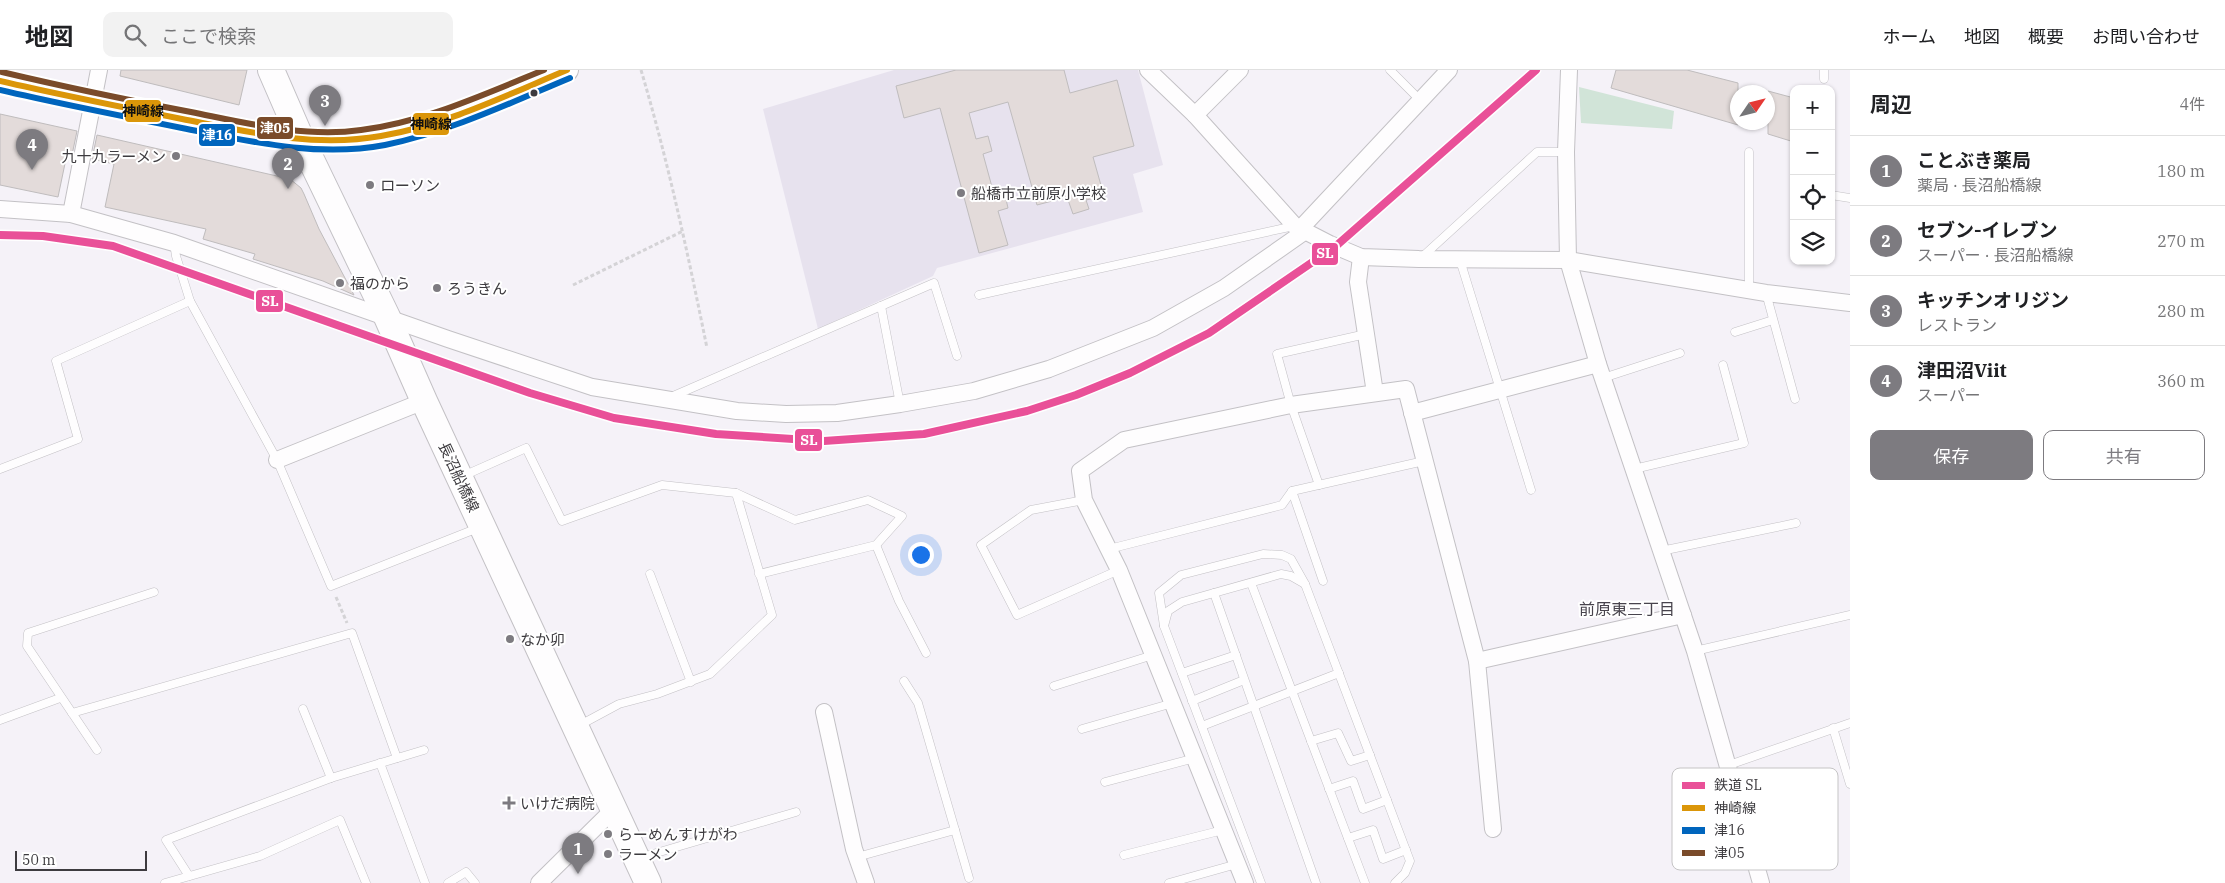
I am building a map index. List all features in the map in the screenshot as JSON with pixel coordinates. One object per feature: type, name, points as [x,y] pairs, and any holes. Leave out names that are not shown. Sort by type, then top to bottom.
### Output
[{"type":"main road","name":"長沼船橋線","points":[[271,70],[301,139],[387,317],[482,527],[577,727],[613,810],[648,883]]},
{"type":"main road","points":[[0,81],[92,102],[243,132],[301,139],[349,140],[382,137],[415,128],[475,107],[567,70]]},
{"type":"street","points":[[71,214],[99,70]]},
{"type":"street","points":[[1148,70],[1195,115],[1300,229],[1361,256],[1460,260],[1568,260],[1749,288],[1766,293],[1850,302]]},
{"type":"street","points":[[1195,115],[1240,70]]},
{"type":"street","points":[[0,209],[71,214],[174,243],[592,387],[737,411],[786,414],[837,413],[974,391],[1049,369],[1153,328],[1224,288],[1300,229],[1449,70]]},
{"type":"street","points":[[1573,72],[1566,152],[1568,260],[1600,371],[1695,651],[1730,768]]},
{"type":"street","points":[[1361,256],[1358,282],[1375,393]]},
{"type":"street","points":[[1412,413],[1500,390],[1600,371]]},
{"type":"street","points":[[1245,883],[1120,570],[1084,500],[1080,471],[1124,440],[1291,406],[1406,390],[1477,661],[1493,829]]},
{"type":"street","points":[[277,460],[424,401]]},
{"type":"street","points":[[1477,661],[1683,615]]},
{"type":"street","points":[[824,712],[857,857],[866,883]]},
{"type":"street","points":[[539,883],[613,810]]},
{"type":"street","points":[[1758,870],[1761,883]]},
{"type":"lane","points":[[1390,70],[1420,100]]},
{"type":"lane","points":[[1824,70],[1824,79]]},
{"type":"lane","points":[[1420,259],[1537,152],[1566,152]]},
{"type":"lane","points":[[1749,152],[1749,288]]},
{"type":"lane","points":[[1835,196],[1850,198]]},
{"type":"lane","points":[[979,295],[1300,229]]},
{"type":"lane","points":[[174,243],[190,301],[277,460],[331,586],[482,527]]},
{"type":"lane","points":[[1460,260],[1531,490]]},
{"type":"lane","points":[[664,399],[934,283],[957,356]]},
{"type":"lane","points":[[1766,293],[1795,399]]},
{"type":"lane","points":[[0,469],[78,439],[56,361],[190,301]]},
{"type":"lane","points":[[881,306],[900,404]]},
{"type":"lane","points":[[1735,332],[1773,320]]},
{"type":"lane","points":[[1319,485],[1291,406],[1277,354],[1366,334]]},
{"type":"lane","points":[[1600,371],[1680,353]]},
{"type":"lane","points":[[1634,469],[1744,442],[1723,365]]},
{"type":"lane","points":[[460,477],[526,448],[562,521],[662,485],[736,493],[795,520],[868,500],[902,516],[876,545],[760,574]]},
{"type":"lane","points":[[1109,549],[1282,504],[1292,491],[1424,461]]},
{"type":"lane","points":[[1292,491],[1323,581]]},
{"type":"lane","points":[[577,727],[619,704],[657,694],[710,674],[772,615],[736,493]]},
{"type":"lane","points":[[1084,500],[1031,510],[981,545],[1017,614],[1120,570]]},
{"type":"lane","points":[[1661,551],[1796,523]]},
{"type":"lane","points":[[876,545],[899,601],[926,653]]},
{"type":"lane","points":[[1261,883],[1164,626],[1159,593],[1165,586],[1181,575],[1263,554],[1282,555],[1291,559],[1305,584],[1410,861],[1405,873],[1395,883]]},
{"type":"lane","points":[[650,574],[691,682]]},
{"type":"lane","points":[[1164,626],[1168,611],[1182,602],[1281,574],[1291,576],[1305,584]]},
{"type":"lane","points":[[1251,583],[1365,883]]},
{"type":"lane","points":[[97,750],[60,698],[27,646],[28,633],[154,592]]},
{"type":"lane","points":[[1214,593],[1316,883]]},
{"type":"lane","points":[[1695,651],[1850,615]]},
{"type":"lane","points":[[72,713],[352,633],[397,758]]},
{"type":"lane","points":[[1054,686],[1153,655]]},
{"type":"lane","points":[[1182,673],[1236,655]]},
{"type":"lane","points":[[1202,726],[1339,672]]},
{"type":"lane","points":[[1192,701],[1244,680]]},
{"type":"lane","points":[[904,681],[918,703],[969,878]]},
{"type":"lane","points":[[0,720],[60,698]]},
{"type":"lane","points":[[1082,730],[1173,703]]},
{"type":"lane","points":[[303,709],[330,778]]},
{"type":"lane","points":[[1729,764],[1850,723]]},
{"type":"lane","points":[[1834,728],[1850,784]]},
{"type":"lane","points":[[1311,741],[1338,733],[1351,761],[1370,755]]},
{"type":"lane","points":[[189,876],[166,840],[330,778],[424,750]]},
{"type":"lane","points":[[1105,782],[1195,758]]},
{"type":"lane","points":[[380,763],[425,883]]},
{"type":"lane","points":[[1329,789],[1353,781],[1363,809],[1387,800]]},
{"type":"lane","points":[[637,858],[796,812]]},
{"type":"lane","points":[[165,883],[260,856],[340,820],[366,883]]},
{"type":"lane","points":[[857,857],[955,830]]},
{"type":"lane","points":[[1124,855],[1224,830]]},
{"type":"lane","points":[[1348,838],[1374,830],[1383,859],[1406,850]]},
{"type":"lane","points":[[1169,883],[1237,864]]},
{"type":"lane","points":[[448,883],[466,872],[475,883]]},
{"type":"path","points":[[641,70],[658,128],[683,230],[707,348]]},
{"type":"path","points":[[573,285],[683,230]]},
{"type":"path","points":[[331,586],[352,633]]},
{"type":"shaded area","name":"船橋市立前原小学校","points":[[894,70],[1138,70],[1163,165],[1133,174],[1143,212],[937,268],[933,276],[818,329],[763,109]]},
{"type":"green space","points":[[1579,87],[1674,111],[1672,129],[1581,123]]},
{"type":"building","points":[[121,70],[247,70],[239,105],[120,76]]},
{"type":"building","points":[[956,70],[1064,70],[1070,93],[1117,80],[1134,146],[1093,157],[1104,196],[1086,200],[1089,209],[1073,214],[1067,197],[1037,205],[1008,102],[969,113],[976,139],[988,136],[992,151],[983,154],[995,198],[1005,195],[1008,208],[998,211],[1008,245],[979,253],[940,108],[904,118],[896,86]]},
{"type":"building","points":[[1616,70],[1687,70],[1738,83],[1738,85],[1730,85],[1730,123],[1611,88]]},
{"type":"building","points":[[1775,93],[1790,97],[1790,141],[1768,134],[1768,130],[1775,130]]},
{"type":"building","points":[[0,114],[77,131],[72,155],[67,154],[58,197],[0,185]]},
{"type":"building","points":[[97,135],[290,179],[301,188],[319,229],[354,295],[323,281],[253,259],[255,254],[203,239],[206,229],[105,207],[114,164],[92,159]]},
{"type":"rail line","name":"SL","points":[[0,235],[43,236],[113,246],[530,393],[614,418],[716,434],[824,441],[924,434],[1027,411],[1076,395],[1130,373],[1209,333],[1336,246],[1536,70]]},
{"type":"transit line","name":"津05","points":[[2,72],[254,125],[297,131],[340,132],[408,121],[454,106],[544,70]]},
{"type":"transit line","name":"神崎線","points":[[0,81],[232,129],[281,137],[331,140],[381,136],[429,125],[476,108],[567,70]]},
{"type":"transit line","name":"津16","points":[[0,90],[257,143],[334,150],[385,145],[432,133],[479,116],[570,78]]},
{"type":"place","name":"キッチンオリジン","points":[[325,126]]},
{"type":"place","name":"九十九ラーメン","points":[[176,156]]},
{"type":"place","name":"津田沼Viit","points":[[32,170]]},
{"type":"place","name":"ローソン","points":[[370,185]]},
{"type":"place","name":"セブン-イレブン","points":[[288,189]]},
{"type":"place","name":"船橋市立前原小学校","points":[[961,193]]},
{"type":"place","name":"福のから","points":[[340,283]]},
{"type":"place","name":"ろうきん","points":[[437,288]]},
{"type":"place","name":"なか卯","points":[[510,639]]},
{"type":"place","name":"いけだ病院","points":[[509,803]]},
{"type":"place","name":"らーめんすけがわ","points":[[608,834]]},
{"type":"place","name":"ラーメン","points":[[608,854]]},
{"type":"place","name":"ことぶき薬局","points":[[578,874]]},
{"type":"district","name":"前原東三丁目","points":[[1627,609]]}]
